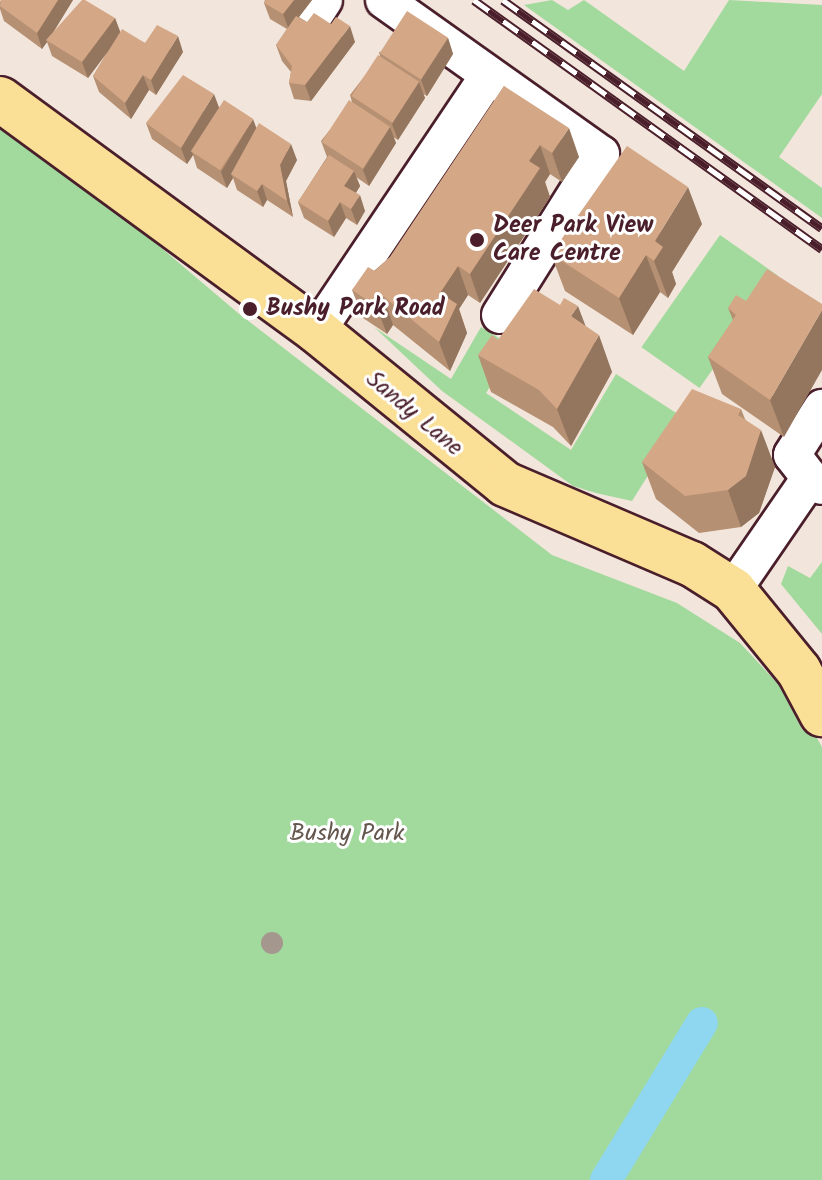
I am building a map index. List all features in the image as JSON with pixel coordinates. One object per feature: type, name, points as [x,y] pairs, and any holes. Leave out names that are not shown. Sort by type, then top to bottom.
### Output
[{"type":"main road","name":"Sandy Lane","points":[[0,99],[317,331],[505,484],[692,564],[733,590],[799,671],[822,714]]},
{"type":"street","points":[[384,0],[601,154],[500,315]]},
{"type":"street","points":[[317,331],[489,75]]},
{"type":"street","points":[[733,590],[816,482],[792,455],[822,408]]},
{"type":"green space","points":[[552,0],[568,10],[584,0],[684,71],[729,0],[822,5],[822,94],[779,157],[822,188],[822,218],[524,5]]},
{"type":"green space","name":"Bushy Park","points":[[0,111],[238,313],[552,555],[677,603],[740,643],[779,685],[803,731],[810,726],[822,747],[822,1180],[0,1180]]},
{"type":"green space","points":[[720,235],[778,276],[700,388],[641,347]]},
{"type":"green space","points":[[374,327],[451,379],[481,327],[515,348],[486,393],[571,450],[616,374],[684,418],[632,501],[596,493],[573,486],[442,391]]},
{"type":"green space","points":[[822,562],[822,634],[781,584],[788,566],[810,578]]},
{"type":"building","points":[[1,0],[58,0],[37,33],[0,6]]},
{"type":"building","points":[[82,0],[115,18],[82,62],[46,40]]},
{"type":"building","points":[[266,0],[294,0],[283,14],[264,3]]},
{"type":"building","points":[[407,11],[448,38],[421,80],[380,53]]},
{"type":"building","points":[[314,13],[331,24],[336,17],[350,26],[305,85],[289,83],[292,66],[276,45],[296,16],[307,22]]},
{"type":"building","points":[[157,25],[178,36],[151,80],[143,75],[125,103],[93,76],[122,29],[145,43]]},
{"type":"building","points":[[378,55],[419,82],[392,123],[351,96]]},
{"type":"building","points":[[183,75],[214,94],[181,148],[146,123]]},
{"type":"building","name":"Deer Park View Care Centre","points":[[504,86],[569,128],[552,153],[540,145],[529,161],[540,168],[470,274],[458,266],[440,293],[457,304],[439,342],[383,296],[376,306],[352,290],[368,267],[375,271],[390,257]]},
{"type":"building","points":[[224,100],[253,119],[220,170],[191,151]]},
{"type":"building","points":[[349,100],[390,127],[363,169],[322,142]]},
{"type":"building","points":[[259,123],[291,144],[280,165],[287,201],[262,184],[257,191],[231,174]]},
{"type":"building","points":[[627,146],[688,187],[655,241],[663,247],[654,261],[646,255],[619,298],[551,254]]},
{"type":"building","points":[[329,155],[354,171],[344,186],[360,195],[351,209],[340,202],[328,221],[298,202]]},
{"type":"building","points":[[767,269],[822,304],[822,310],[770,400],[708,357],[736,315],[728,308],[736,295],[746,301]]},
{"type":"building","points":[[534,289],[560,305],[564,298],[578,306],[571,316],[599,335],[557,409],[539,390],[478,355],[492,335],[498,340]]},
{"type":"building","points":[[692,389],[741,409],[738,415],[761,430],[746,476],[728,490],[685,496],[642,462]]},
{"type":"waterway","points":[[606,1180],[702,1023]]},
{"type":"railway","points":[[474,0],[822,249]]},
{"type":"railway","points":[[503,0],[822,228]]},
{"type":"place","name":"Deer Park View Care Centre","points":[[477,240]]},
{"type":"place","name":"Bushy Park Road","points":[[250,309]]}]
